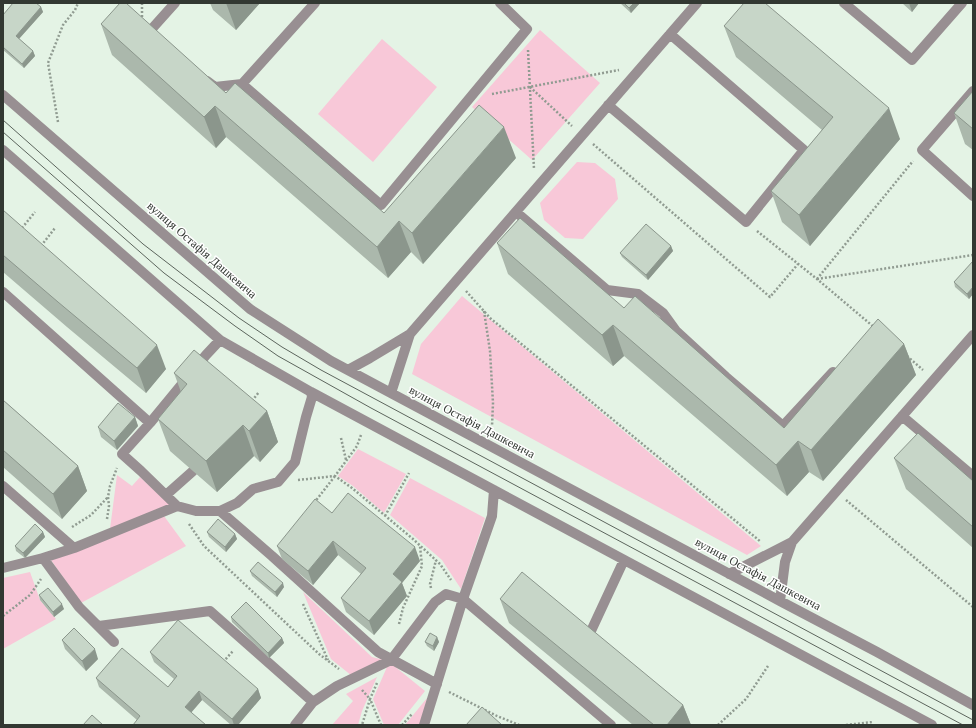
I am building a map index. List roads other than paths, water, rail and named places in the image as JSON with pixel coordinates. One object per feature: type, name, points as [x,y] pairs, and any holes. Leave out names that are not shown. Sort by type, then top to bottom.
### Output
[{"type":"street","points":[[161,42],[149,32],[174,3]]},
{"type":"street","points":[[203,77],[215,87],[242,84],[315,3]]},
{"type":"street","points":[[242,84],[381,205],[527,29],[500,3]]},
{"type":"street","points":[[348,370],[410,334],[697,3]]},
{"type":"street","points":[[844,3],[912,60],[962,3]]},
{"type":"street","points":[[608,105],[746,222],[804,150],[670,34]]},
{"type":"street","points":[[973,91],[922,150],[973,196]]},
{"type":"street","name":"вулиця Остафія Дашкевича","points":[[3,95],[250,309],[331,361],[877,652],[973,705]]},
{"type":"street","points":[[3,150],[220,340],[311,392],[932,725]]},
{"type":"street","points":[[516,212],[607,290],[638,294],[663,313],[676,331],[726,377],[783,426],[841,364]]},
{"type":"street","points":[[3,292],[150,423]]},
{"type":"street","points":[[391,393],[410,334]]},
{"type":"street","points":[[729,574],[792,542],[973,336]]},
{"type":"street","points":[[220,340],[122,454],[177,506],[196,510],[220,511],[236,503],[253,489],[278,482],[295,462],[312,398],[311,392]]},
{"type":"street","points":[[902,416],[973,476]]},
{"type":"street","points":[[166,495],[193,471]]},
{"type":"street","points":[[3,486],[74,548]]},
{"type":"street","points":[[424,725],[463,599],[492,516],[494,490]]},
{"type":"street","points":[[3,568],[46,562],[74,548],[177,506]]},
{"type":"street","points":[[220,511],[378,652],[437,684]]},
{"type":"street","points":[[780,601],[785,562],[792,542]]},
{"type":"street","points":[[591,631],[624,560]]},
{"type":"street","points":[[46,562],[79,607],[114,642]]},
{"type":"street","points":[[296,725],[312,702],[337,686],[391,660],[435,602],[446,594],[463,599],[611,725]]},
{"type":"street","points":[[99,626],[210,611],[312,702]]},
{"type":"tram line","points":[[3,120],[143,244],[239,318],[282,347],[321,370],[973,720]]},
{"type":"tram line","points":[[3,132],[164,273],[278,356],[371,408],[963,725]]}]
